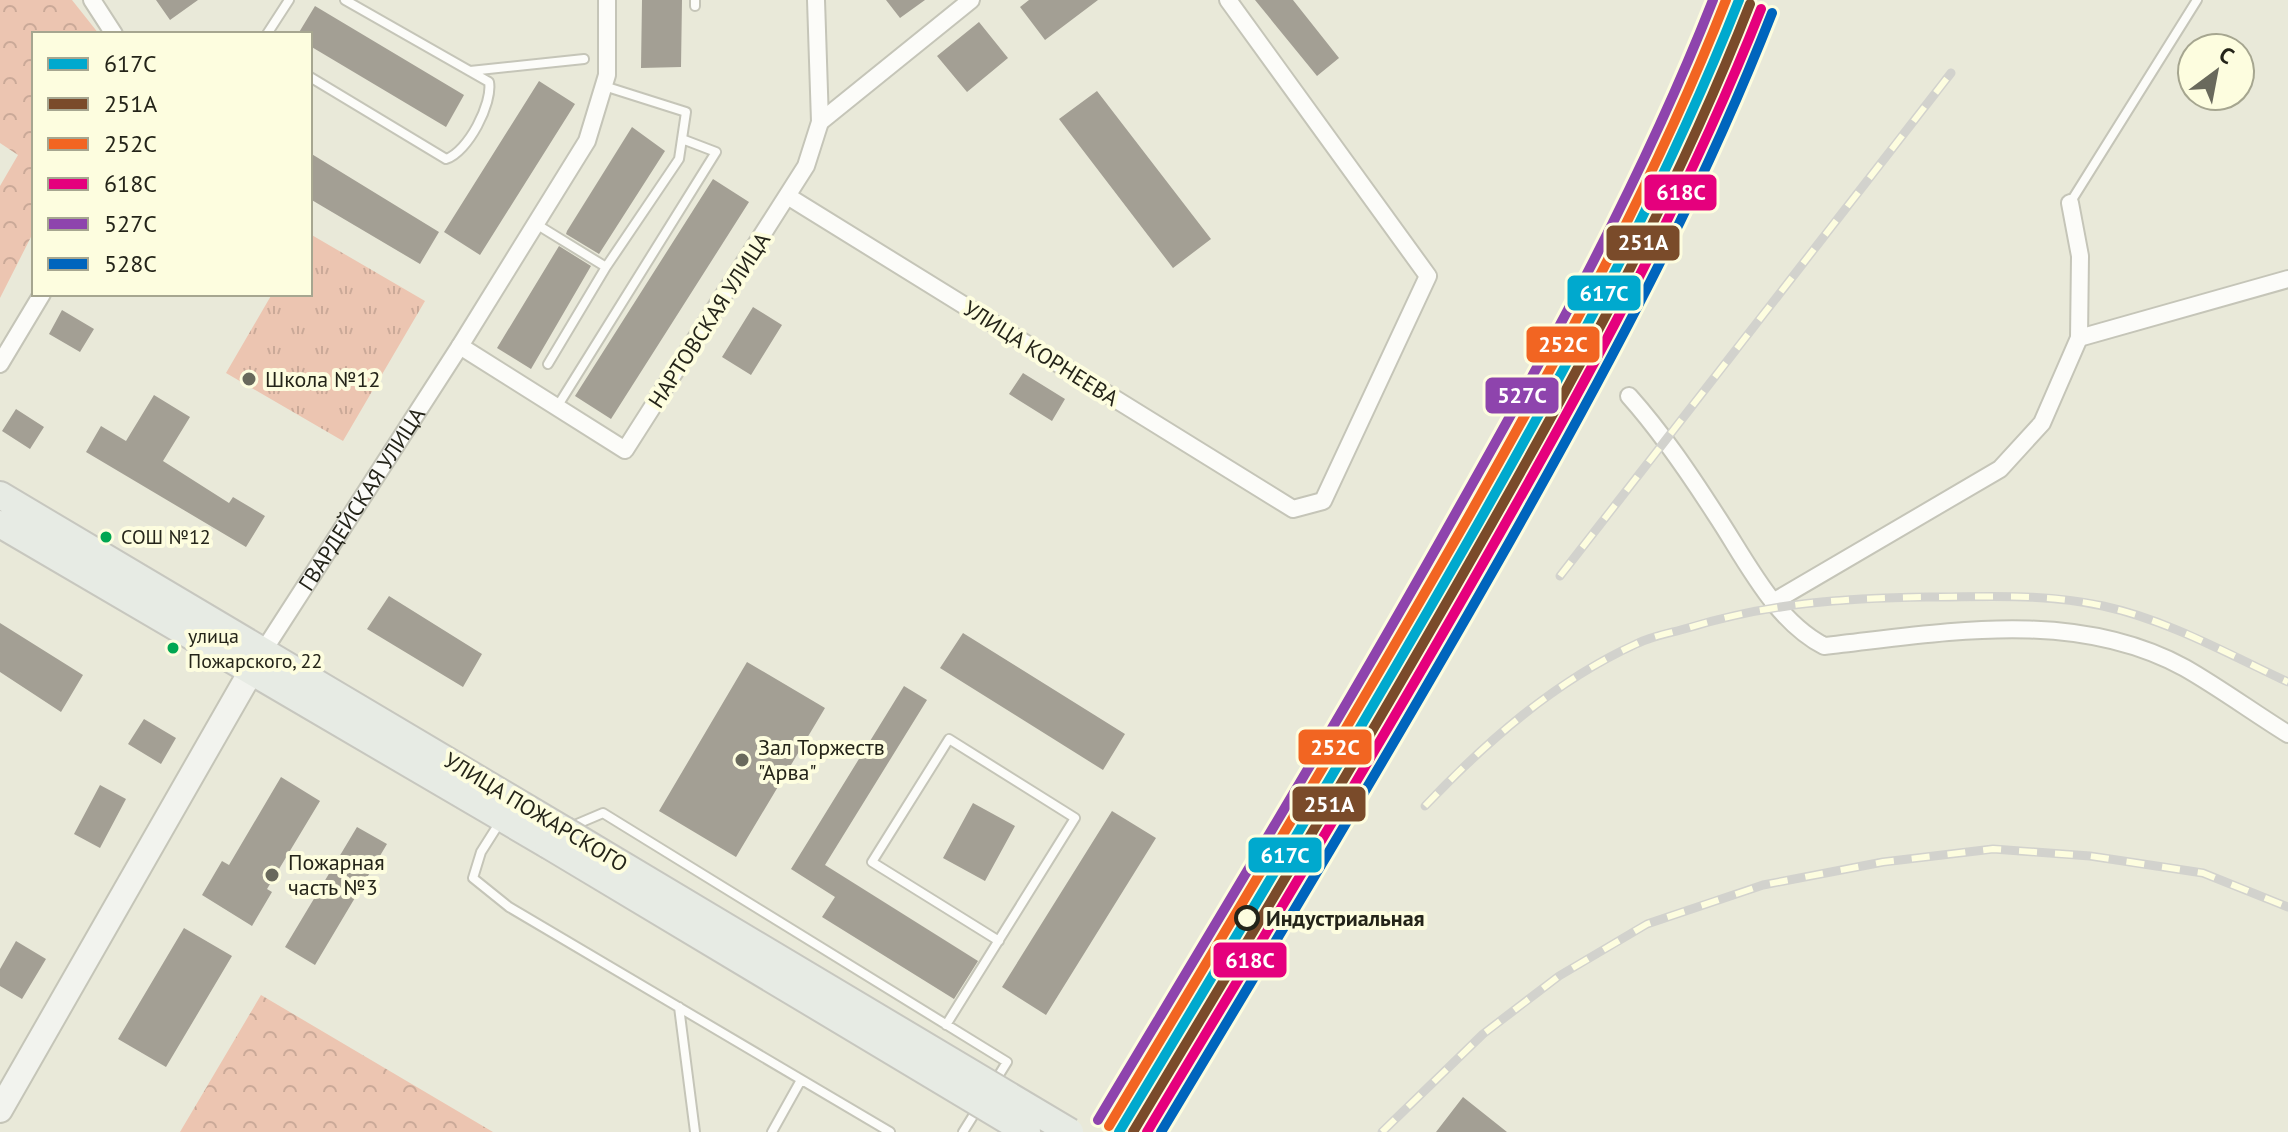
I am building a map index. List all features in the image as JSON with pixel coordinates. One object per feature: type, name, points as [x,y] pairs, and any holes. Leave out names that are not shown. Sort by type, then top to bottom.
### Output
[{"type":"main road","name":"УЛИЦА ПОЖАРСКОГО","points":[[0,495],[502,819],[556,837],[1027,1132]]},
{"type":"main road","name":"УЛИЦА ПОЖАРСКОГО","points":[[0,524],[257,661],[556,837],[1070,1132]]},
{"type":"street","points":[[92,0],[113,32]]},
{"type":"street","name":"ГВАРДЕЙСКАЯ УЛИЦА","points":[[0,1110],[257,661],[460,346],[587,141],[604,86],[607,0]]},
{"type":"street","name":"НАРТОВСКАЯ УЛИЦА","points":[[460,346],[625,450],[806,166],[820,122],[816,0]]},
{"type":"street","points":[[820,122],[971,0]]},
{"type":"street","name":"УЛИЦА КОРНЕЕВА","points":[[789,197],[1293,509],[1323,501],[1428,276],[1228,0]]},
{"type":"street","points":[[1773,602],[2000,469],[2042,423],[2079,338],[2080,256],[2070,203]]},
{"type":"street","points":[[2079,338],[2288,279]]},
{"type":"street","points":[[0,364],[41,296]]},
{"type":"street","points":[[1629,396],[1684,466],[1773,602],[1806,636],[1824,646],[2003,626],[2127,645],[2183,667],[2288,734]]},
{"type":"lane","points":[[268,32],[289,0]]},
{"type":"lane","points":[[312,78],[446,159],[458,155],[491,96],[489,82],[345,0]]},
{"type":"lane","points":[[2070,203],[2197,0]]},
{"type":"lane","points":[[469,71],[584,59]]},
{"type":"lane","points":[[548,364],[606,267],[679,159],[686,112],[604,86]]},
{"type":"lane","points":[[557,407],[716,152],[682,139]]},
{"type":"lane","points":[[536,224],[606,267]]},
{"type":"lane","points":[[946,1025],[999,941],[1075,818],[949,739],[872,862],[999,941]]},
{"type":"lane","points":[[556,837],[603,813],[1007,1062],[963,1132]]},
{"type":"lane","points":[[502,819],[481,852],[473,878],[509,907],[890,1132]]},
{"type":"lane","points":[[679,1007],[695,1132]]},
{"type":"lane","points":[[772,1132],[801,1080]]},
{"type":"green space","points":[[0,0],[72,0],[97,32],[32,32],[32,235],[0,298],[0,186],[18,155],[0,143]]},
{"type":"green space","points":[[312,235],[425,301],[343,441],[226,373],[271,296],[312,296]]},
{"type":"green space","points":[[261,995],[493,1132],[180,1132]]},
{"type":"building","points":[[156,0],[198,0],[170,20]]},
{"type":"building","points":[[642,0],[682,0],[681,67],[641,68]]},
{"type":"building","points":[[886,0],[925,0],[900,18]]},
{"type":"building","points":[[1029,0],[1098,0],[1045,40],[1020,7]]},
{"type":"building","points":[[1255,0],[1293,0],[1339,58],[1317,76]]},
{"type":"building","points":[[315,6],[464,95],[446,127],[312,47],[312,32],[299,32]]},
{"type":"building","points":[[979,22],[1008,58],[967,92],[937,56]]},
{"type":"building","points":[[539,81],[575,104],[480,255],[444,232]]},
{"type":"building","points":[[1097,91],[1211,239],[1173,268],[1059,119]]},
{"type":"building","points":[[632,127],[665,151],[599,254],[566,234]]},
{"type":"building","points":[[312,154],[439,232],[420,264],[312,200]]},
{"type":"building","points":[[713,179],[749,202],[611,419],[575,396]]},
{"type":"building","points":[[559,246],[591,266],[531,369],[497,348]]},
{"type":"building","points":[[753,307],[782,325],[751,375],[722,357]]},
{"type":"building","points":[[62,310],[94,329],[80,352],[49,334]]},
{"type":"building","points":[[1023,373],[1065,399],[1052,421],[1009,394]]},
{"type":"building","points":[[154,395],[190,417],[163,461],[229,503],[233,497],[265,516],[246,547],[86,452],[101,426],[126,441]]},
{"type":"building","points":[[16,409],[44,427],[30,449],[2,431]]},
{"type":"building","points":[[389,596],[482,654],[463,687],[367,629]]},
{"type":"building","points":[[0,623],[83,675],[61,712],[0,672]]},
{"type":"building","points":[[963,633],[1125,734],[1103,770],[940,668]]},
{"type":"building","name":"Зал Торжеств \"Арва\"","points":[[747,662],[825,708],[736,857],[659,811]]},
{"type":"building","points":[[904,686],[927,700],[825,865],[978,961],[954,999],[822,917],[835,897],[791,869]]},
{"type":"building","points":[[144,719],[176,738],[161,764],[128,744]]},
{"type":"building","points":[[281,777],[320,801],[267,889],[272,892],[252,926],[202,895],[222,861],[229,865]]},
{"type":"building","points":[[100,785],[126,799],[100,848],[74,834]]},
{"type":"building","points":[[973,803],[1015,826],[985,881],[943,858]]},
{"type":"building","points":[[1112,811],[1156,838],[1046,1015],[1002,987]]},
{"type":"building","points":[[357,827],[387,844],[315,965],[285,947]]},
{"type":"building","points":[[184,928],[232,956],[166,1067],[118,1039]]},
{"type":"building","points":[[16,941],[46,959],[22,999],[0,986],[0,969]]},
{"type":"building","points":[[1463,1097],[1507,1132],[1436,1132]]},
{"type":"railway","points":[[1560,576],[1951,73]]},
{"type":"railway","points":[[1425,806],[1497,736],[1550,695],[1606,659],[1655,637],[1777,607],[1928,597],[2016,597],[2081,602],[2151,620],[2288,682]]},
{"type":"railway","points":[[1382,1132],[1483,1034],[1559,976],[1647,924],[1763,885],[1883,862],[1993,849],[2090,856],[2203,873],[2288,907]]},
{"type":"transit line","name":"527С","points":[[1098,1120],[1280,817],[1527,386],[1657,132],[1713,0]]},
{"type":"transit line","name":"252С","points":[[1109,1126],[1381,668],[1540,388],[1639,197],[1726,0]]},
{"type":"transit line","name":"617C","points":[[1119,1132],[1390,676],[1550,394],[1618,266],[1682,134],[1739,0]]},
{"type":"transit line","name":"251А","points":[[1133,1132],[1401,682],[1560,402],[1661,206],[1750,4]]},
{"type":"transit line","name":"618С","points":[[1147,1132],[1413,684],[1572,405],[1672,210],[1761,9]]},
{"type":"transit line","name":"528С","points":[[1161,1132],[1424,690],[1582,412],[1683,216],[1772,13]]},
{"type":"place","name":"Школа №12","points":[[249,379]]},
{"type":"place","name":"СОШ №12","points":[[106,537]]},
{"type":"place","name":"улица Пожарского, 22","points":[[173,648]]},
{"type":"place","name":"Зал Торжеств \"Арва\"","points":[[742,760]]},
{"type":"place","name":"Пожарная часть №3","points":[[272,875]]},
{"type":"place","name":"Индустриальная","points":[[1247,918]]}]
